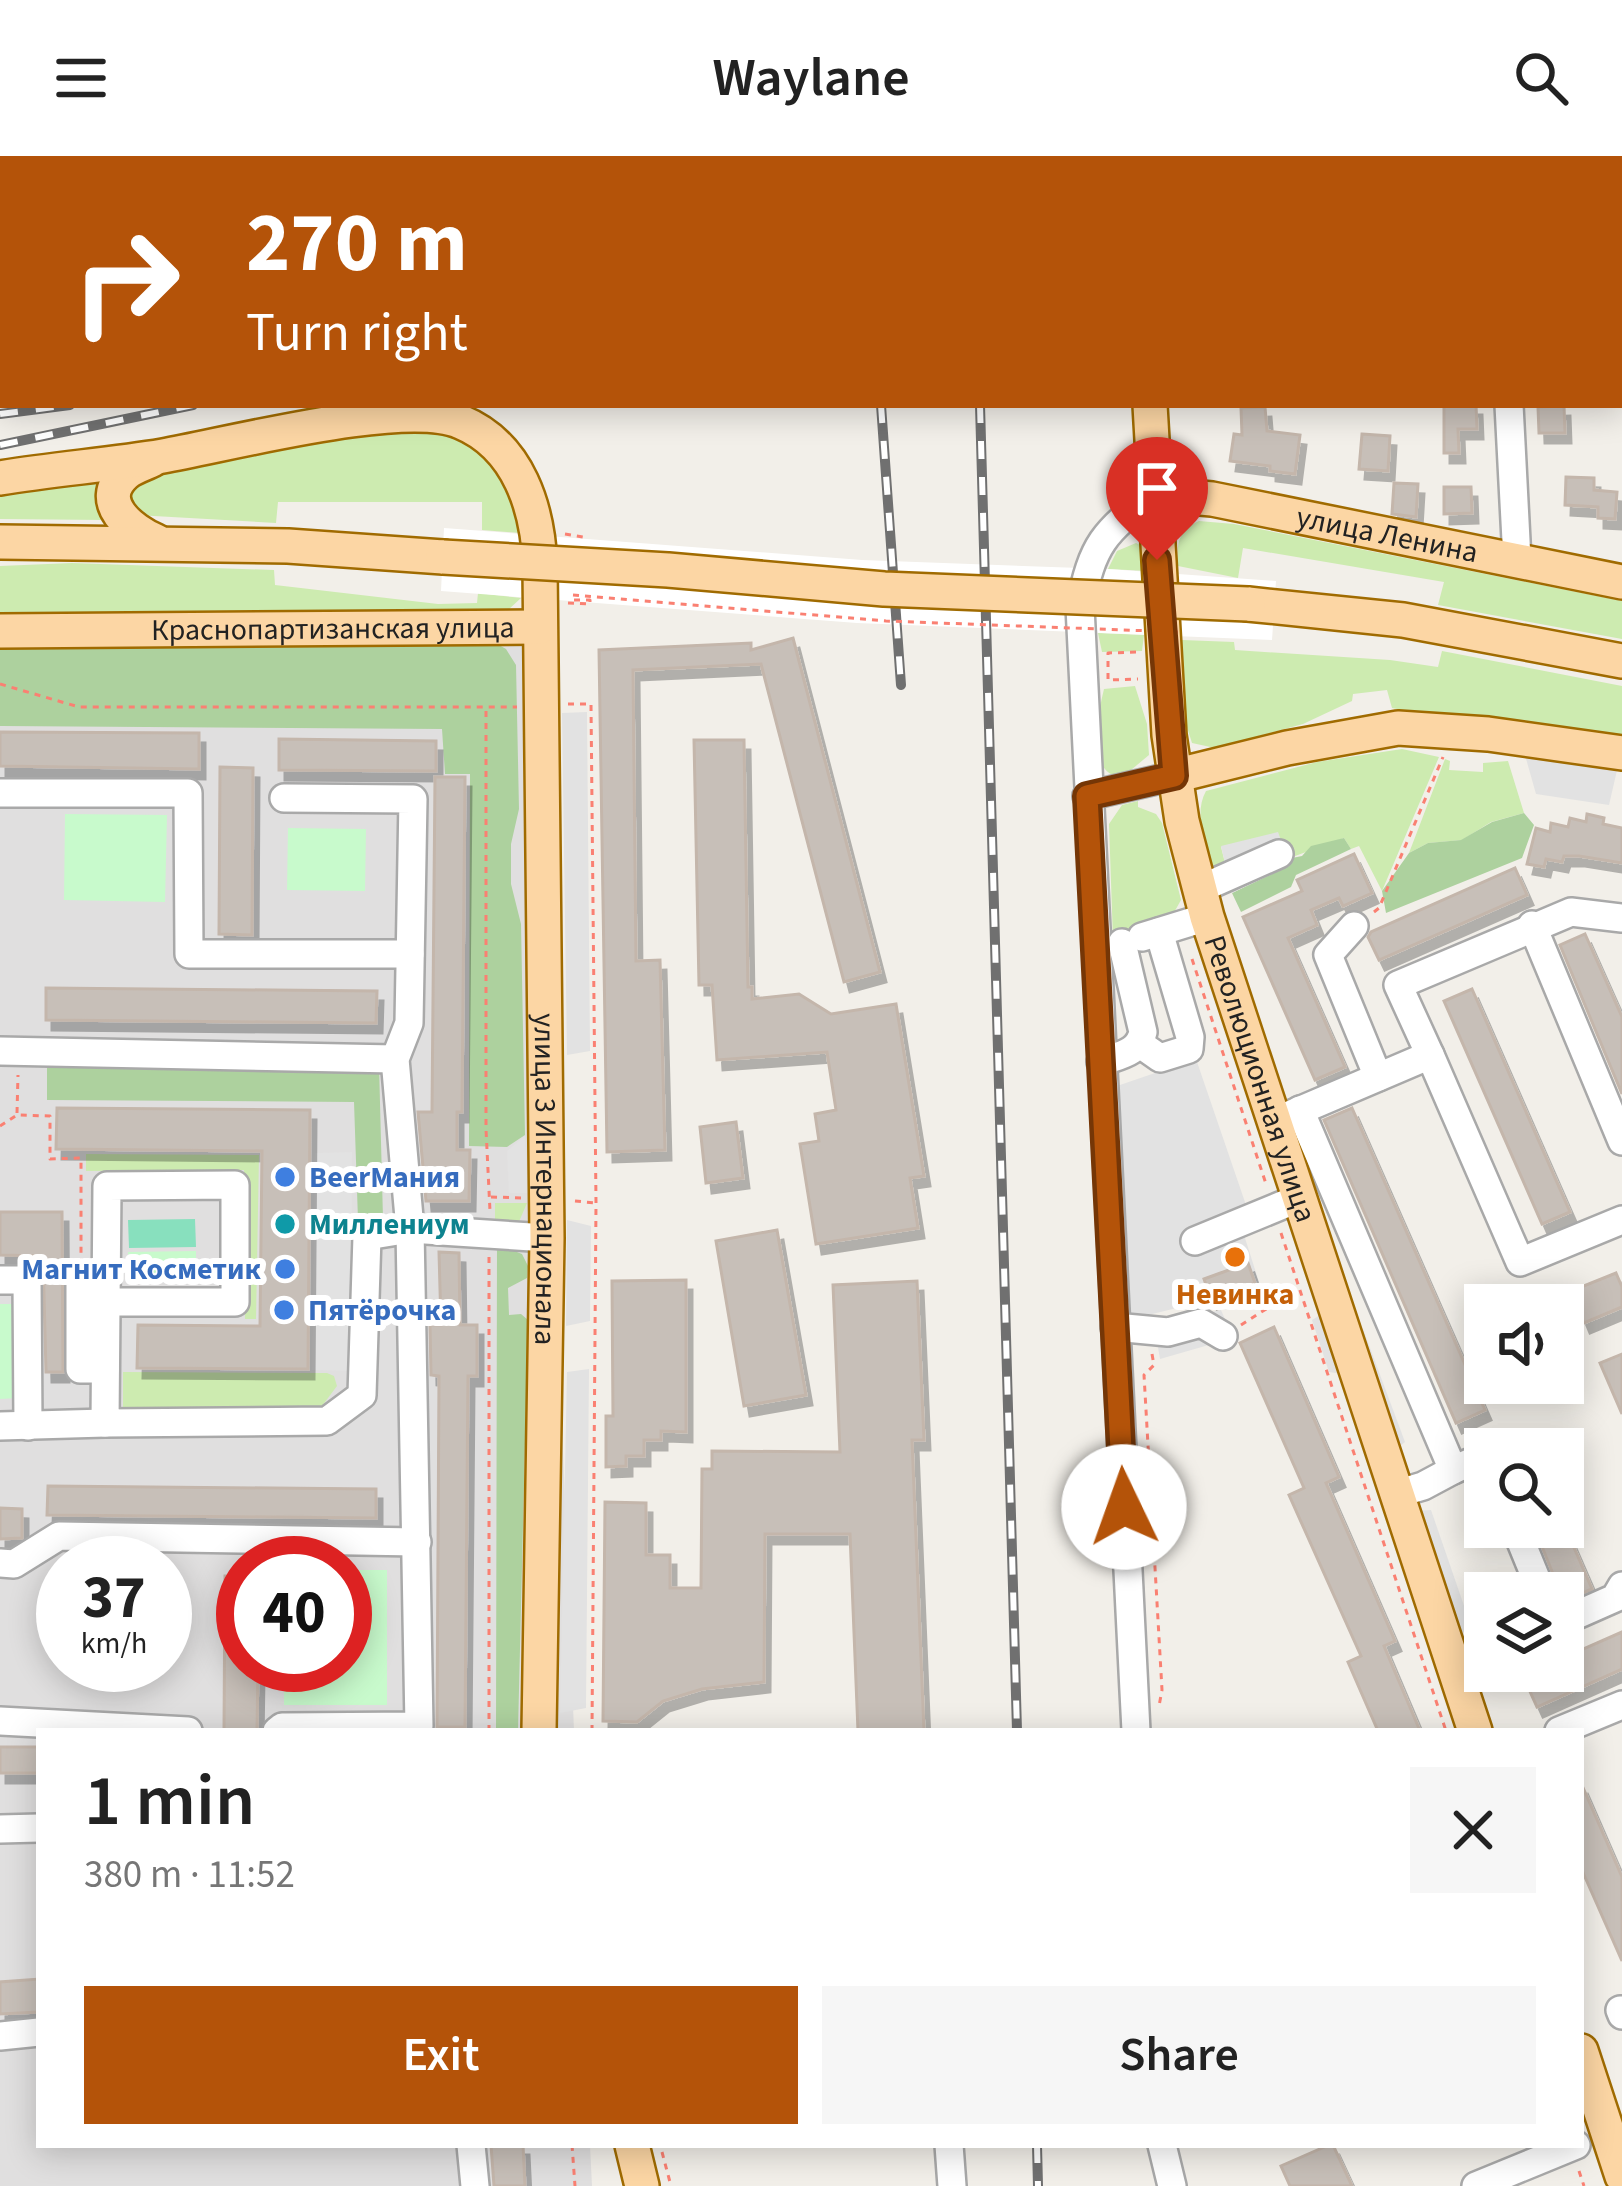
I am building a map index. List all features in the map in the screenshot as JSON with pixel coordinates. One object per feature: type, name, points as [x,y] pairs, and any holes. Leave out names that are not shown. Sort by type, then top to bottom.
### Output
[{"type":"main road","name":"Революционная улица","points":[[1150,408],[1174,776],[1203,903],[1286,1116],[1298,1199],[1396,1494],[1464,1649]]},
{"type":"main road","name":"Краснопартизанская улица","points":[[0,478],[159,457],[380,416],[431,415],[460,421],[501,452],[531,500],[550,615],[0,632]]},
{"type":"main road","points":[[158,542],[133,531],[117,514],[115,490],[125,474],[159,457]]},
{"type":"main road","name":"улица Ленина","points":[[1154,494],[1212,500],[1622,582]]},
{"type":"main road","points":[[0,542],[158,542],[668,570],[884,590],[1248,604],[1402,620],[1622,661]]},
{"type":"main road","name":"улица 3 Интернационала","points":[[539,1728],[550,615]]},
{"type":"main road","points":[[1174,776],[1287,748],[1398,728],[1488,734],[1622,753]]},
{"type":"main road","name":"Революционная улица","points":[[1472,1692],[1475,1728]]},
{"type":"main road","points":[[1584,2067],[1597,2136],[1622,2176]]},
{"type":"main road","points":[[633,2148],[642,2186]]},
{"type":"street","points":[[1509,408],[1517,560]]},
{"type":"street","points":[[1136,1728],[1101,1063],[1108,947],[1087,796],[1080,607],[1090,559],[1107,532],[1154,494]]},
{"type":"street","points":[[1087,796],[1174,776]]},
{"type":"street","points":[[0,793],[188,793],[189,954],[410,954]]},
{"type":"street","points":[[281,1728],[418,1726],[410,1229],[395,1059],[409,1023],[413,799],[284,798]]},
{"type":"street","points":[[1108,947],[1160,932],[1279,854]]},
{"type":"street","points":[[1622,918],[1571,912],[1398,985],[1520,1262],[1622,1220]]},
{"type":"street","points":[[1354,926],[1328,955],[1378,1077]]},
{"type":"street","points":[[1532,926],[1622,1141]]},
{"type":"street","points":[[1141,1044],[1160,1058],[1189,1049],[1190,1037],[1160,932]]},
{"type":"street","points":[[1101,1063],[1132,1051],[1141,1044],[1143,1031],[1108,947]]},
{"type":"street","points":[[9,1051],[395,1059]]},
{"type":"street","points":[[1430,1055],[1286,1116],[1453,1470]]},
{"type":"street","points":[[105,1423],[105,1370],[107,1186],[235,1185],[235,1302],[106,1302]]},
{"type":"street","points":[[1195,1241],[1298,1199]]},
{"type":"street","points":[[0,1280],[27,1280],[14,1426],[327,1421],[362,1395],[367,1237],[410,1229],[547,1238]]},
{"type":"street","points":[[81,1273],[80,1370],[105,1370]]},
{"type":"street","points":[[1115,1328],[1168,1332],[1201,1323],[1223,1336]]},
{"type":"street","points":[[1396,1494],[1464,1465]]},
{"type":"street","points":[[0,1563],[14,1564],[59,1536],[417,1542]]},
{"type":"street","points":[[1584,1612],[1615,1598],[1622,1586]]},
{"type":"street","points":[[1566,1728],[1622,1705]]},
{"type":"street","points":[[0,1721],[132,1728]]},
{"type":"street","points":[[0,1829],[36,1828]]},
{"type":"street","points":[[0,2036],[36,2032]]},
{"type":"street","points":[[471,2148],[475,2186]]},
{"type":"street","points":[[950,2148],[952,2186]]},
{"type":"street","points":[[1163,2148],[1172,2186]]},
{"type":"street","points":[[1475,2186],[1568,2148]]},
{"type":"path","points":[[557,533],[589,535],[571,540]]},
{"type":"path","points":[[550,615],[590,604],[590,600],[573,600],[573,596],[886,621],[1179,632]]},
{"type":"path","points":[[1136,652],[1108,653],[1108,680],[1138,679]]},
{"type":"path","points":[[0,684],[79,707],[487,709],[490,1210]]},
{"type":"path","points":[[562,704],[591,704],[596,1203],[592,1728]]},
{"type":"path","points":[[1354,926],[1379,908],[1446,749]]},
{"type":"path","points":[[9,1051],[16,1115]]},
{"type":"path","points":[[0,1126],[16,1115],[50,1116],[50,1159],[81,1159],[81,1273]]},
{"type":"path","points":[[489,1258],[489,1728]]},
{"type":"path","points":[[1223,1336],[1298,1288],[1445,1728]]},
{"type":"path","points":[[1149,1331],[1154,1365],[1144,1375],[1161,1667],[1158,1710]]},
{"type":"path","points":[[572,2148],[575,2186]]},
{"type":"path","points":[[661,2148],[670,2186]]},
{"type":"shaded area","points":[[0,603],[531,634],[574,1728],[36,1728],[36,2148],[590,2148],[592,2186],[0,2186]]},
{"type":"shaded area","points":[[587,712],[590,1051],[567,1055],[562,713]]},
{"type":"shaded area","points":[[1523,748],[1618,766],[1609,805],[1536,794]]},
{"type":"shaded area","points":[[1278,832],[1290,865],[1232,893],[1221,846]]},
{"type":"shaded area","points":[[1196,1059],[1247,1208],[1244,1235],[1259,1282],[1128,1320],[1117,1086]]},
{"type":"shaded area","points":[[525,1136],[528,1193],[509,1193],[507,1151]]},
{"type":"shaded area","points":[[352,1152],[351,1371],[312,1370],[315,1153]]},
{"type":"shaded area","points":[[567,1220],[591,1226],[590,1321],[566,1326]]},
{"type":"shaded area","points":[[1221,1310],[1233,1338],[1160,1359],[1154,1324]]},
{"type":"shaded area","points":[[1322,1314],[1342,1374],[1329,1372],[1312,1320]]},
{"type":"shaded area","points":[[1363,1329],[1405,1442],[1394,1451],[1352,1330]]},
{"type":"shaded area","points":[[589,1369],[586,1708],[560,1713],[567,1372]]},
{"type":"shaded area","points":[[1431,1510],[1464,1606],[1464,1631],[1459,1635],[1416,1511]]},
{"type":"green space","points":[[413,427],[451,434],[477,451],[498,475],[520,533],[482,530],[482,502],[278,502],[276,523],[136,515],[126,486],[139,477],[300,441]]},
{"type":"green space","points":[[111,467],[106,520],[0,519],[0,483]]},
{"type":"green space","points":[[1199,521],[1622,601],[1622,639],[1438,605],[1444,582],[1243,548],[1238,578],[1178,566],[1180,539]]},
{"type":"green space","points":[[1136,543],[1142,546],[1147,571],[1108,569],[1117,551]]},
{"type":"green space","points":[[72,563],[274,570],[275,585],[438,604],[477,603],[478,593],[521,598],[508,610],[289,617],[0,612],[0,566]]},
{"type":"green space","points":[[1098,633],[1144,635],[1142,651],[1102,652]]},
{"type":"green space","points":[[0,637],[492,641],[506,649],[516,665],[519,809],[511,844],[511,884],[521,924],[525,1135],[507,1147],[469,1146],[470,774],[445,774],[442,729],[0,726]]},
{"type":"green space","points":[[1182,640],[1234,642],[1235,650],[1438,667],[1442,651],[1622,686],[1622,742],[1392,708],[1387,690],[1353,694],[1352,701],[1303,724],[1215,748],[1192,743],[1185,721]]},
{"type":"green space","points":[[1135,686],[1147,724],[1149,755],[1131,770],[1132,777],[1116,776],[1106,770],[1097,746],[1101,701],[1104,689]]},
{"type":"green space","points":[[1402,749],[1439,757],[1382,891],[1359,846],[1351,849],[1344,838],[1287,859],[1221,847],[1226,867],[1215,876],[1201,822],[1206,791],[1317,762]]},
{"type":"green space","points":[[1445,759],[1450,761],[1449,770],[1483,772],[1483,763],[1508,761],[1524,813],[1491,822],[1462,840],[1428,843],[1409,853]]},
{"type":"green space","points":[[1138,801],[1138,807],[1156,814],[1162,823],[1181,900],[1167,925],[1113,940],[1109,824],[1122,805]]},
{"type":"green space","points":[[1524,813],[1534,825],[1522,858],[1386,913],[1382,891],[1409,853],[1428,843],[1461,840],[1492,822]]},
{"type":"green space","points":[[65,814],[167,815],[165,902],[64,900]]},
{"type":"green space","points":[[288,828],[366,829],[365,891],[287,890]]},
{"type":"green space","points":[[1344,838],[1351,849],[1296,875],[1291,887],[1241,912],[1232,893],[1289,866],[1287,859],[1302,856],[1311,846]]},
{"type":"green space","points":[[47,1059],[379,1064],[383,1219],[358,1220],[354,1102],[47,1100]]},
{"type":"green space","points":[[86,1154],[259,1155],[256,1319],[245,1319],[244,1170],[86,1171]]},
{"type":"green space","points":[[495,1203],[527,1203],[518,1224],[495,1228]]},
{"type":"green space","points":[[195,1219],[196,1247],[129,1248],[128,1220]]},
{"type":"green space","points":[[497,1244],[522,1254],[528,1266],[527,1278],[508,1288],[509,1315],[521,1314],[528,1320],[518,1728],[496,1728]]},
{"type":"green space","points":[[196,1251],[196,1282],[129,1282],[128,1252]]},
{"type":"green space","points":[[0,1304],[16,1304],[17,1398],[0,1399]]},
{"type":"green space","points":[[123,1372],[327,1373],[334,1376],[337,1386],[322,1406],[300,1410],[123,1411]]},
{"type":"green space","points":[[372,1570],[387,1570],[387,1705],[284,1705],[284,1692],[372,1692]]},
{"type":"pier","points":[[444,528],[862,560],[1276,581],[1272,640],[857,623],[441,591]]},
{"type":"building","points":[[1241,408],[1265,408],[1267,431],[1300,435],[1295,474],[1230,461],[1234,434],[1242,435]]},
{"type":"building","points":[[1444,408],[1476,408],[1477,429],[1458,429],[1459,453],[1444,453]]},
{"type":"building","points":[[1538,408],[1564,408],[1565,433],[1539,433]]},
{"type":"building","points":[[1362,434],[1390,436],[1388,471],[1359,469]]},
{"type":"building","points":[[1566,477],[1594,478],[1594,490],[1617,492],[1615,519],[1598,518],[1598,507],[1565,505]]},
{"type":"building","points":[[1394,483],[1418,484],[1416,517],[1392,514]]},
{"type":"building","points":[[1444,487],[1471,487],[1472,513],[1444,514]]},
{"type":"building","points":[[793,638],[880,972],[844,982],[761,664],[633,670],[636,961],[660,960],[665,1150],[607,1152],[599,650],[751,643],[751,650]]},
{"type":"building","points":[[0,732],[199,733],[199,769],[0,766]]},
{"type":"building","points":[[279,739],[436,741],[436,771],[279,770]]},
{"type":"building","points":[[694,740],[744,740],[748,987],[752,987],[752,999],[799,994],[831,1014],[896,1004],[924,1176],[910,1178],[918,1228],[816,1244],[800,1144],[819,1141],[815,1114],[836,1110],[827,1052],[717,1060],[712,985],[699,985]]},
{"type":"building","points":[[220,767],[253,768],[252,935],[219,934]]},
{"type":"building","points":[[435,777],[465,777],[462,1112],[457,1112],[457,1150],[470,1150],[469,1201],[426,1201],[418,1112],[432,1112]]},
{"type":"building","points":[[1587,814],[1622,828],[1622,863],[1564,856],[1562,862],[1546,859],[1544,867],[1527,864],[1536,828],[1550,832],[1551,823],[1568,827],[1570,818],[1586,822]]},
{"type":"building","points":[[1354,854],[1372,893],[1343,906],[1339,898],[1311,910],[1317,925],[1288,938],[1345,1067],[1315,1080],[1243,917],[1302,891],[1297,880]]},
{"type":"building","points":[[1515,868],[1527,895],[1379,960],[1368,937],[1371,932]]},
{"type":"building","points":[[1585,934],[1622,1017],[1622,1094],[1560,945]]},
{"type":"building","points":[[46,988],[377,991],[376,1023],[46,1020]]},
{"type":"building","points":[[1472,989],[1570,1212],[1542,1224],[1444,1001]]},
{"type":"building","name":"Миллениум","points":[[57,1108],[310,1110],[308,1369],[137,1368],[138,1325],[260,1326],[262,1151],[56,1149]]},
{"type":"building","points":[[1352,1108],[1464,1362],[1464,1404],[1482,1404],[1485,1410],[1456,1423],[1324,1120]]},
{"type":"building","points":[[736,1122],[743,1178],[706,1183],[700,1127]]},
{"type":"building","points":[[0,1212],[62,1212],[63,1372],[46,1372],[43,1256],[0,1255]]},
{"type":"building","points":[[777,1230],[806,1395],[744,1406],[716,1241]]},
{"type":"building","points":[[439,1252],[459,1253],[460,1325],[477,1325],[477,1376],[468,1376],[465,1727],[437,1727],[439,1376],[431,1375],[430,1325],[441,1325]]},
{"type":"building","points":[[1248,1263],[1255,1283],[1211,1299],[1204,1279]]},
{"type":"building","points":[[1616,1273],[1622,1307],[1584,1323],[1584,1286]]},
{"type":"building","points":[[686,1280],[686,1432],[661,1431],[661,1440],[644,1440],[644,1456],[626,1456],[626,1466],[606,1467],[606,1416],[613,1416],[612,1281]]},
{"type":"building","points":[[917,1281],[924,1440],[912,1440],[924,1728],[858,1728],[850,1534],[765,1534],[764,1682],[702,1689],[663,1701],[637,1722],[603,1721],[605,1502],[646,1503],[646,1555],[670,1555],[670,1588],[701,1588],[702,1469],[712,1469],[712,1451],[840,1452],[833,1285]]},
{"type":"building","points":[[1274,1327],[1339,1477],[1326,1483],[1395,1641],[1384,1646],[1419,1728],[1377,1728],[1348,1662],[1361,1656],[1289,1495],[1304,1488],[1240,1343]]},
{"type":"building","points":[[1622,1354],[1622,1414],[1600,1363]]},
{"type":"building","points":[[48,1486],[376,1489],[376,1518],[47,1515]]},
{"type":"building","points":[[0,1508],[22,1509],[22,1538],[0,1539]]},
{"type":"building","points":[[1543,1548],[1574,1548],[1592,1589],[1584,1592],[1584,1572],[1552,1572]]},
{"type":"building","points":[[1622,1632],[1622,1669],[1584,1686],[1584,1649]]},
{"type":"building","points":[[224,1692],[258,1692],[257,1728],[224,1728]]},
{"type":"building","points":[[1530,1692],[1571,1692],[1537,1707]]},
{"type":"building","points":[[0,1747],[36,1747],[36,1773],[0,1773]]},
{"type":"building","points":[[1584,1790],[1622,1877],[1622,1961],[1584,1875]]},
{"type":"building","points":[[36,1979],[36,2012],[0,2014],[0,1982]]},
{"type":"building","points":[[491,2148],[523,2148],[525,2186],[494,2186]]},
{"type":"building","points":[[1322,2148],[1334,2148],[1352,2186],[1290,2186],[1281,2166]]},
{"type":"railway","points":[[0,414],[47,408]]},
{"type":"railway","points":[[0,445],[179,408]]},
{"type":"railway","points":[[881,408],[901,685]]},
{"type":"railway","points":[[980,408],[1017,1728]]},
{"type":"railway","points":[[1037,2148],[1038,2186]]},
{"type":"place","name":"BeerМания","points":[[285,1177]]},
{"type":"place","name":"Миллениум","points":[[285,1224]]},
{"type":"place","name":"Невинка","points":[[1235,1257]]},
{"type":"place","name":"Магнит Косметик","points":[[285,1269]]},
{"type":"place","name":"Пятёрочка","points":[[284,1310]]},
{"type":"route","points":[[1124,1507],[1087,796],[1174,776],[1157,560]]}]
